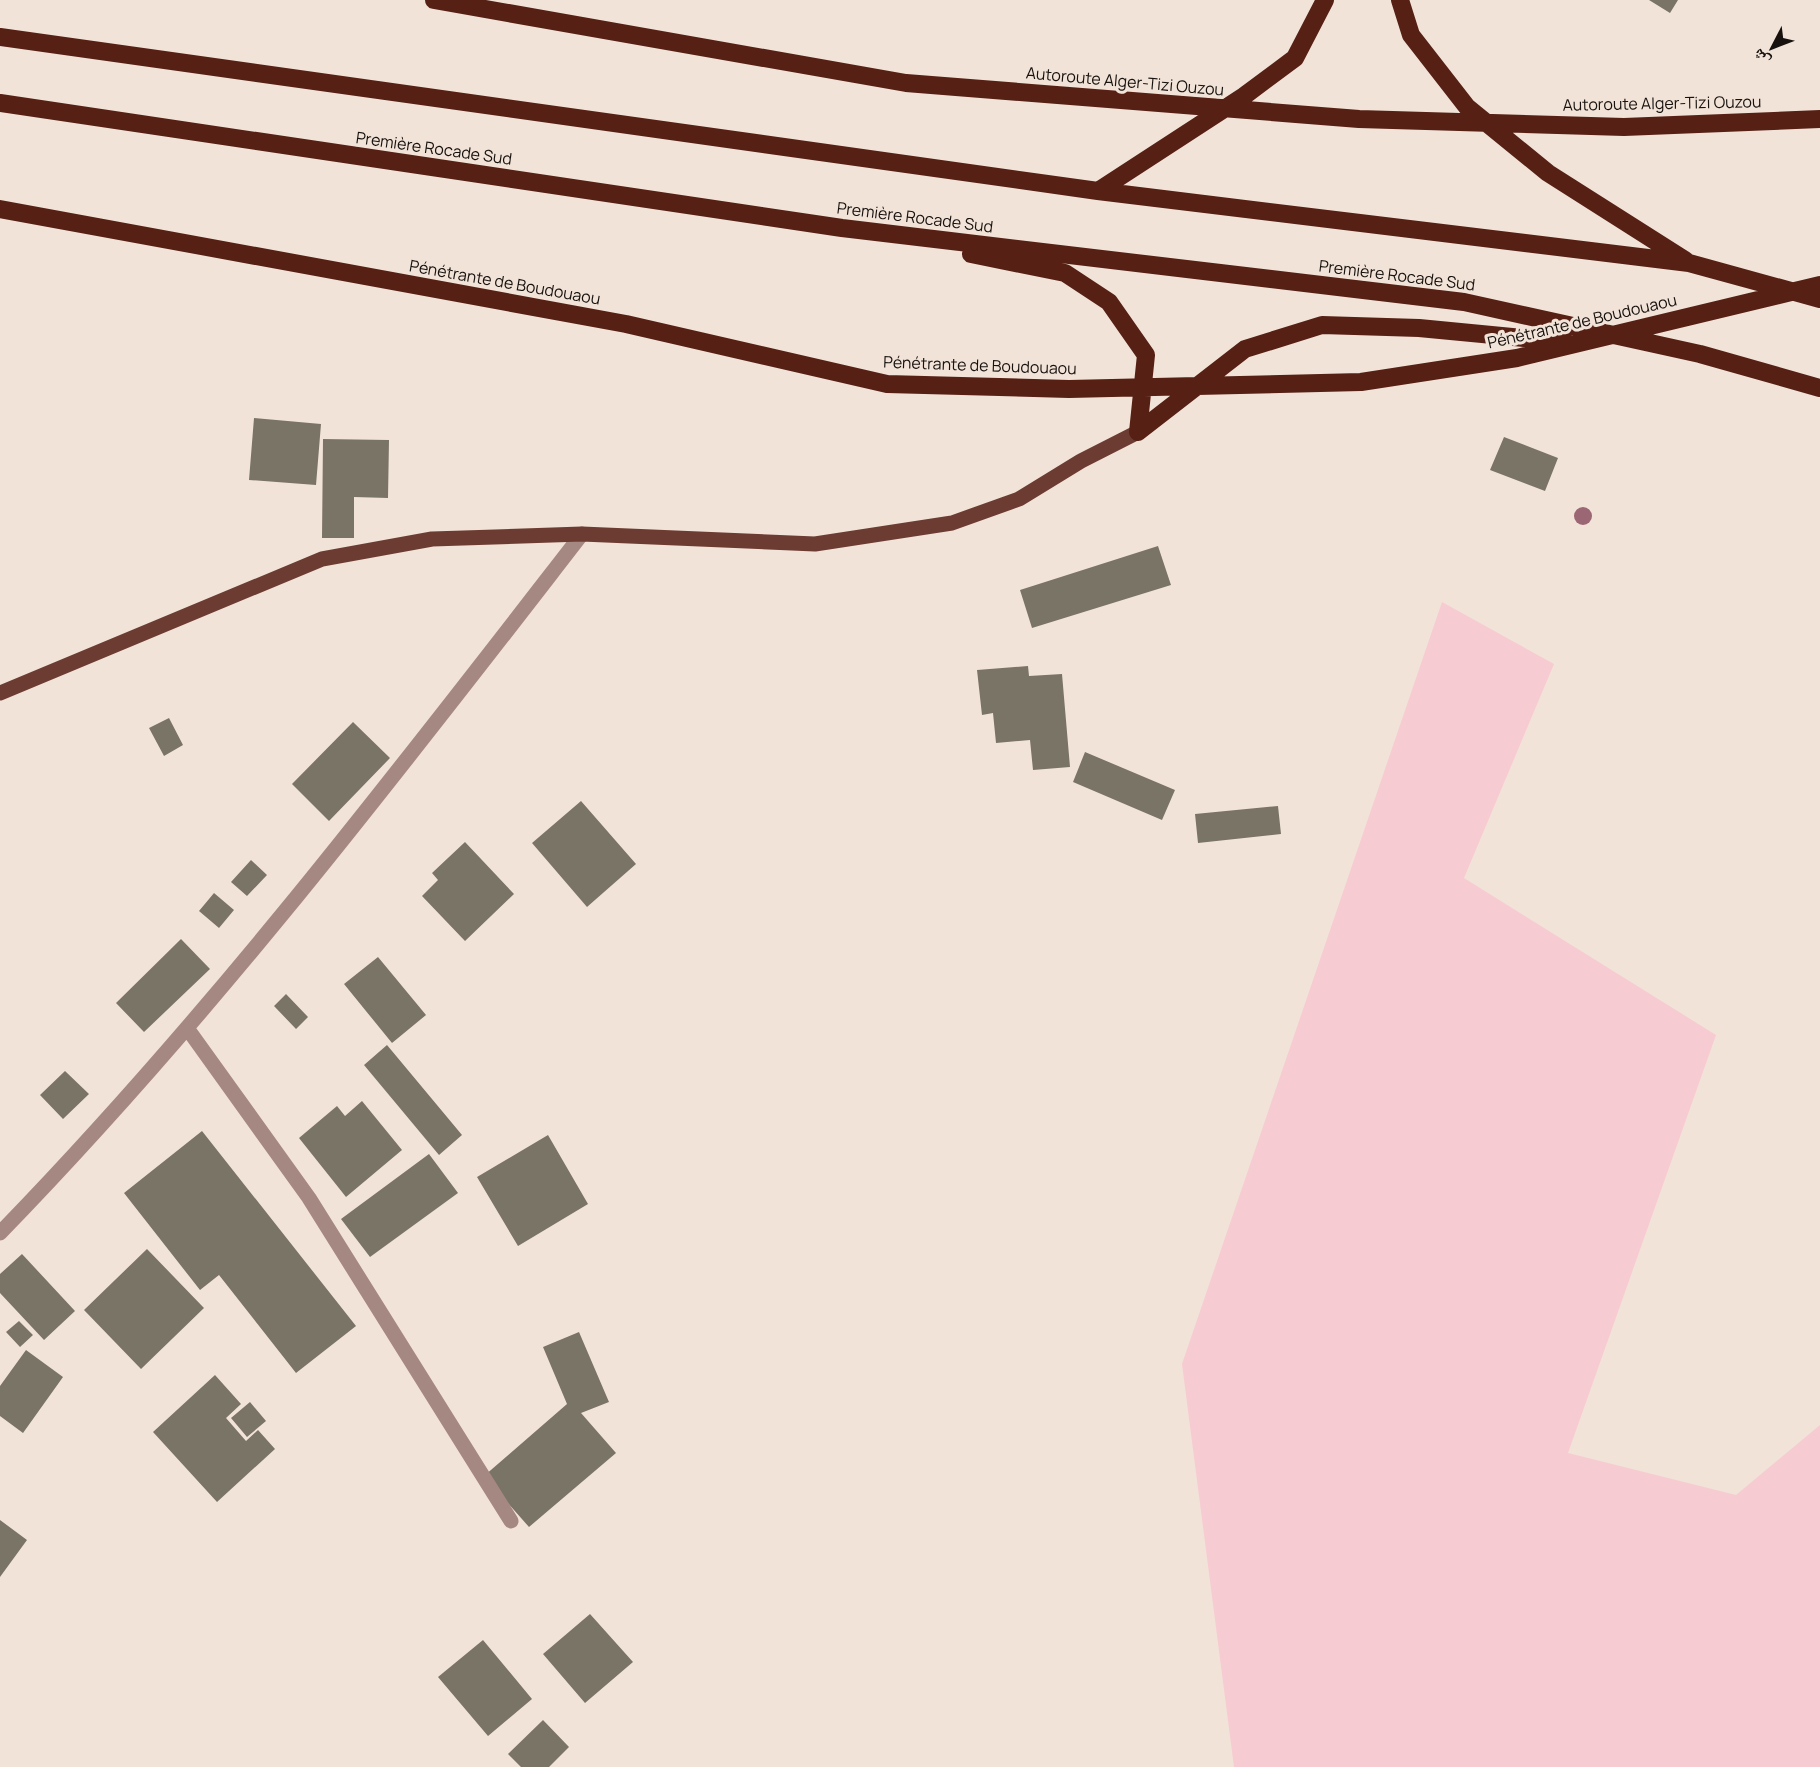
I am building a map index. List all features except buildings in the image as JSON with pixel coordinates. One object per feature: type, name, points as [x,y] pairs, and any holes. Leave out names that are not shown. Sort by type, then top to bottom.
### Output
[{"type":"highway","name":"Autoroute Alger-Tizi Ouzou","points":[[434,0],[906,82],[1359,119],[1624,127],[1820,119]]},
{"type":"highway","points":[[1098,191],[1244,96],[1295,58],[1325,0]]},
{"type":"highway","points":[[1400,0],[1411,35],[1467,107],[1548,173],[1689,263]]},
{"type":"highway","points":[[0,37],[1098,191],[1689,263],[1820,299]]},
{"type":"highway","name":"Première Rocade Sud","points":[[0,103],[842,228],[1464,302],[1700,354],[1820,388]]},
{"type":"highway","name":"Pénétrante de Boudouaou","points":[[0,209],[627,324],[887,384],[1069,389],[1361,382],[1517,358],[1820,285]]},
{"type":"highway","points":[[842,228],[1065,273],[1109,302],[1146,355],[1138,432]]},
{"type":"highway","points":[[1138,432],[1245,349],[1322,325],[1419,328],[1700,354]]},
{"type":"main road","points":[[0,693],[322,559],[432,539],[582,534],[815,544],[952,523],[1019,499],[1081,461],[1138,432]]},
{"type":"street","points":[[0,1233],[86,1145],[246,962],[582,534]]},
{"type":"street","points":[[187,1028],[309,1198],[511,1521]]},
{"type":"shaded area","points":[[1442,602],[1554,664],[1464,878],[1716,1035],[1568,1453],[1736,1495],[1820,1425],[1820,1767],[1234,1767],[1182,1364]]}]
